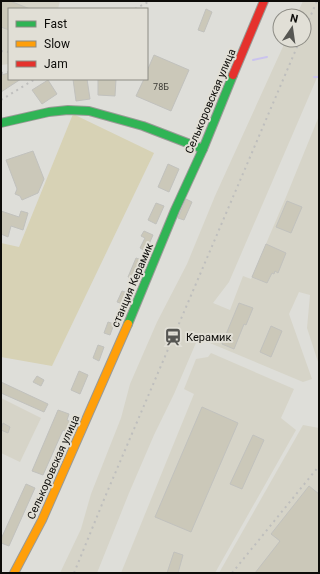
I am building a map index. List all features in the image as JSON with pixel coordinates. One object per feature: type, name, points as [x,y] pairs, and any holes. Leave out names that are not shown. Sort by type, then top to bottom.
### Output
[{"type":"main road","name":"Селькоровская улица","points":[[175,210],[203,149],[264,1]]},
{"type":"main road","points":[[1,123],[49,112],[68,110],[89,111],[161,132],[203,149]]},
{"type":"main road","name":"станция Керамик","points":[[108,369],[134,311],[175,210]]},
{"type":"main road","name":"Селькоровская улица","points":[[14,573],[42,520],[108,369]]},
{"type":"shaded area","points":[[1,1],[60,1],[58,8],[8,8],[8,64],[1,65]]},
{"type":"shaded area","points":[[303,1],[319,1],[319,73],[229,282],[213,303],[230,310],[243,276],[251,279],[319,116],[319,365],[307,328],[310,295],[299,292],[289,314],[312,379],[303,382],[198,338],[129,493],[97,573],[60,573],[81,529],[91,494],[121,418],[130,384],[157,322],[187,264],[215,196],[282,48],[312,48],[312,8],[300,8]]},
{"type":"shaded area","points":[[73,114],[154,153],[52,366],[1,357],[1,243],[19,247]]},
{"type":"shaded area","points":[[211,353],[294,389],[281,418],[296,430],[215,573],[121,573],[194,394],[184,389],[196,359],[208,357]]},
{"type":"shaded area","points":[[1,398],[41,418],[20,462],[1,453]]},
{"type":"shaded area","points":[[303,425],[319,428],[319,573],[219,573]]},
{"type":"building","points":[[1,1],[10,1],[28,8],[8,8],[8,30],[1,27]]},
{"type":"building","points":[[206,9],[212,12],[204,32],[198,30]]},
{"type":"building","points":[[154,55],[189,70],[171,111],[136,96],[144,80],[148,80],[148,69]]},
{"type":"building","points":[[8,73],[8,80],[19,80],[1,92],[1,75]]},
{"type":"building","points":[[48,80],[57,94],[42,104],[32,90]]},
{"type":"building","points":[[73,80],[87,80],[90,99],[76,101]]},
{"type":"building","points":[[98,80],[116,80],[115,96],[98,95]]},
{"type":"building","points":[[33,151],[44,179],[38,193],[22,200],[20,196],[15,194],[17,189],[6,160]]},
{"type":"building","points":[[168,164],[179,169],[169,192],[158,187]]},
{"type":"building","points":[[186,199],[192,202],[184,220],[178,218]]},
{"type":"building","points":[[287,201],[302,207],[291,233],[276,227]]},
{"type":"building","points":[[156,203],[164,206],[156,224],[148,220]]},
{"type":"building","points":[[1,211],[19,217],[21,211],[28,213],[23,230],[11,226],[8,237],[1,234]]},
{"type":"building","points":[[144,231],[153,235],[146,251],[140,248],[145,238],[141,236]]},
{"type":"building","points":[[266,244],[286,253],[278,273],[275,271],[274,274],[272,273],[267,283],[252,277]]},
{"type":"building","points":[[136,258],[142,260],[133,279],[128,277]]},
{"type":"building","points":[[122,291],[128,293],[123,304],[117,302]]},
{"type":"building","points":[[239,303],[253,308],[246,325],[244,324],[234,349],[222,344]]},
{"type":"building","points":[[108,322],[114,324],[110,335],[104,333]]},
{"type":"building","points":[[271,326],[282,331],[271,357],[260,352]]},
{"type":"building","points":[[98,345],[104,347],[99,361],[93,358]]},
{"type":"building","points":[[79,371],[88,375],[80,394],[71,390]]},
{"type":"building","points":[[37,376],[44,380],[41,386],[33,382]]},
{"type":"building","points":[[1,382],[48,404],[44,412],[1,393]]},
{"type":"building","points":[[202,407],[238,423],[191,532],[155,517]]},
{"type":"building","points":[[58,410],[69,414],[67,420],[73,423],[69,433],[63,430],[43,475],[32,471]]},
{"type":"building","points":[[3,423],[10,427],[8,433],[1,430]]},
{"type":"building","points":[[253,435],[264,440],[242,489],[230,484]]},
{"type":"building","points":[[26,484],[35,488],[9,546],[1,543],[1,539]]},
{"type":"building","points":[[309,486],[319,494],[319,573],[255,573],[280,541],[271,534]]},
{"type":"building","points":[[174,552],[183,555],[178,573],[167,573]]},
{"type":"waterway","points":[[253,60],[267,57]]},
{"type":"waterway","points":[[314,77],[319,77]]},
{"type":"railway","points":[[137,8],[150,1]]},
{"type":"railway","points":[[312,13],[317,1]]},
{"type":"railway","points":[[74,573],[297,48]]},
{"type":"railway","points":[[1,51],[8,52]]},
{"type":"railway","points":[[1,73],[8,72]]},
{"type":"railway","points":[[1,100],[33,80]]},
{"type":"railway","points":[[232,573],[319,466]]},
{"type":"traffic: fast","points":[[128,324],[233,75]]},
{"type":"traffic: fast","points":[[1,123],[49,112],[68,110],[89,111],[143,126],[203,149]]},
{"type":"traffic: slow","points":[[14,573],[42,520],[128,324]]},
{"type":"traffic: jam","points":[[233,75],[264,1]]},
{"type":"place","name":"Керамик","points":[[173,337]]}]
